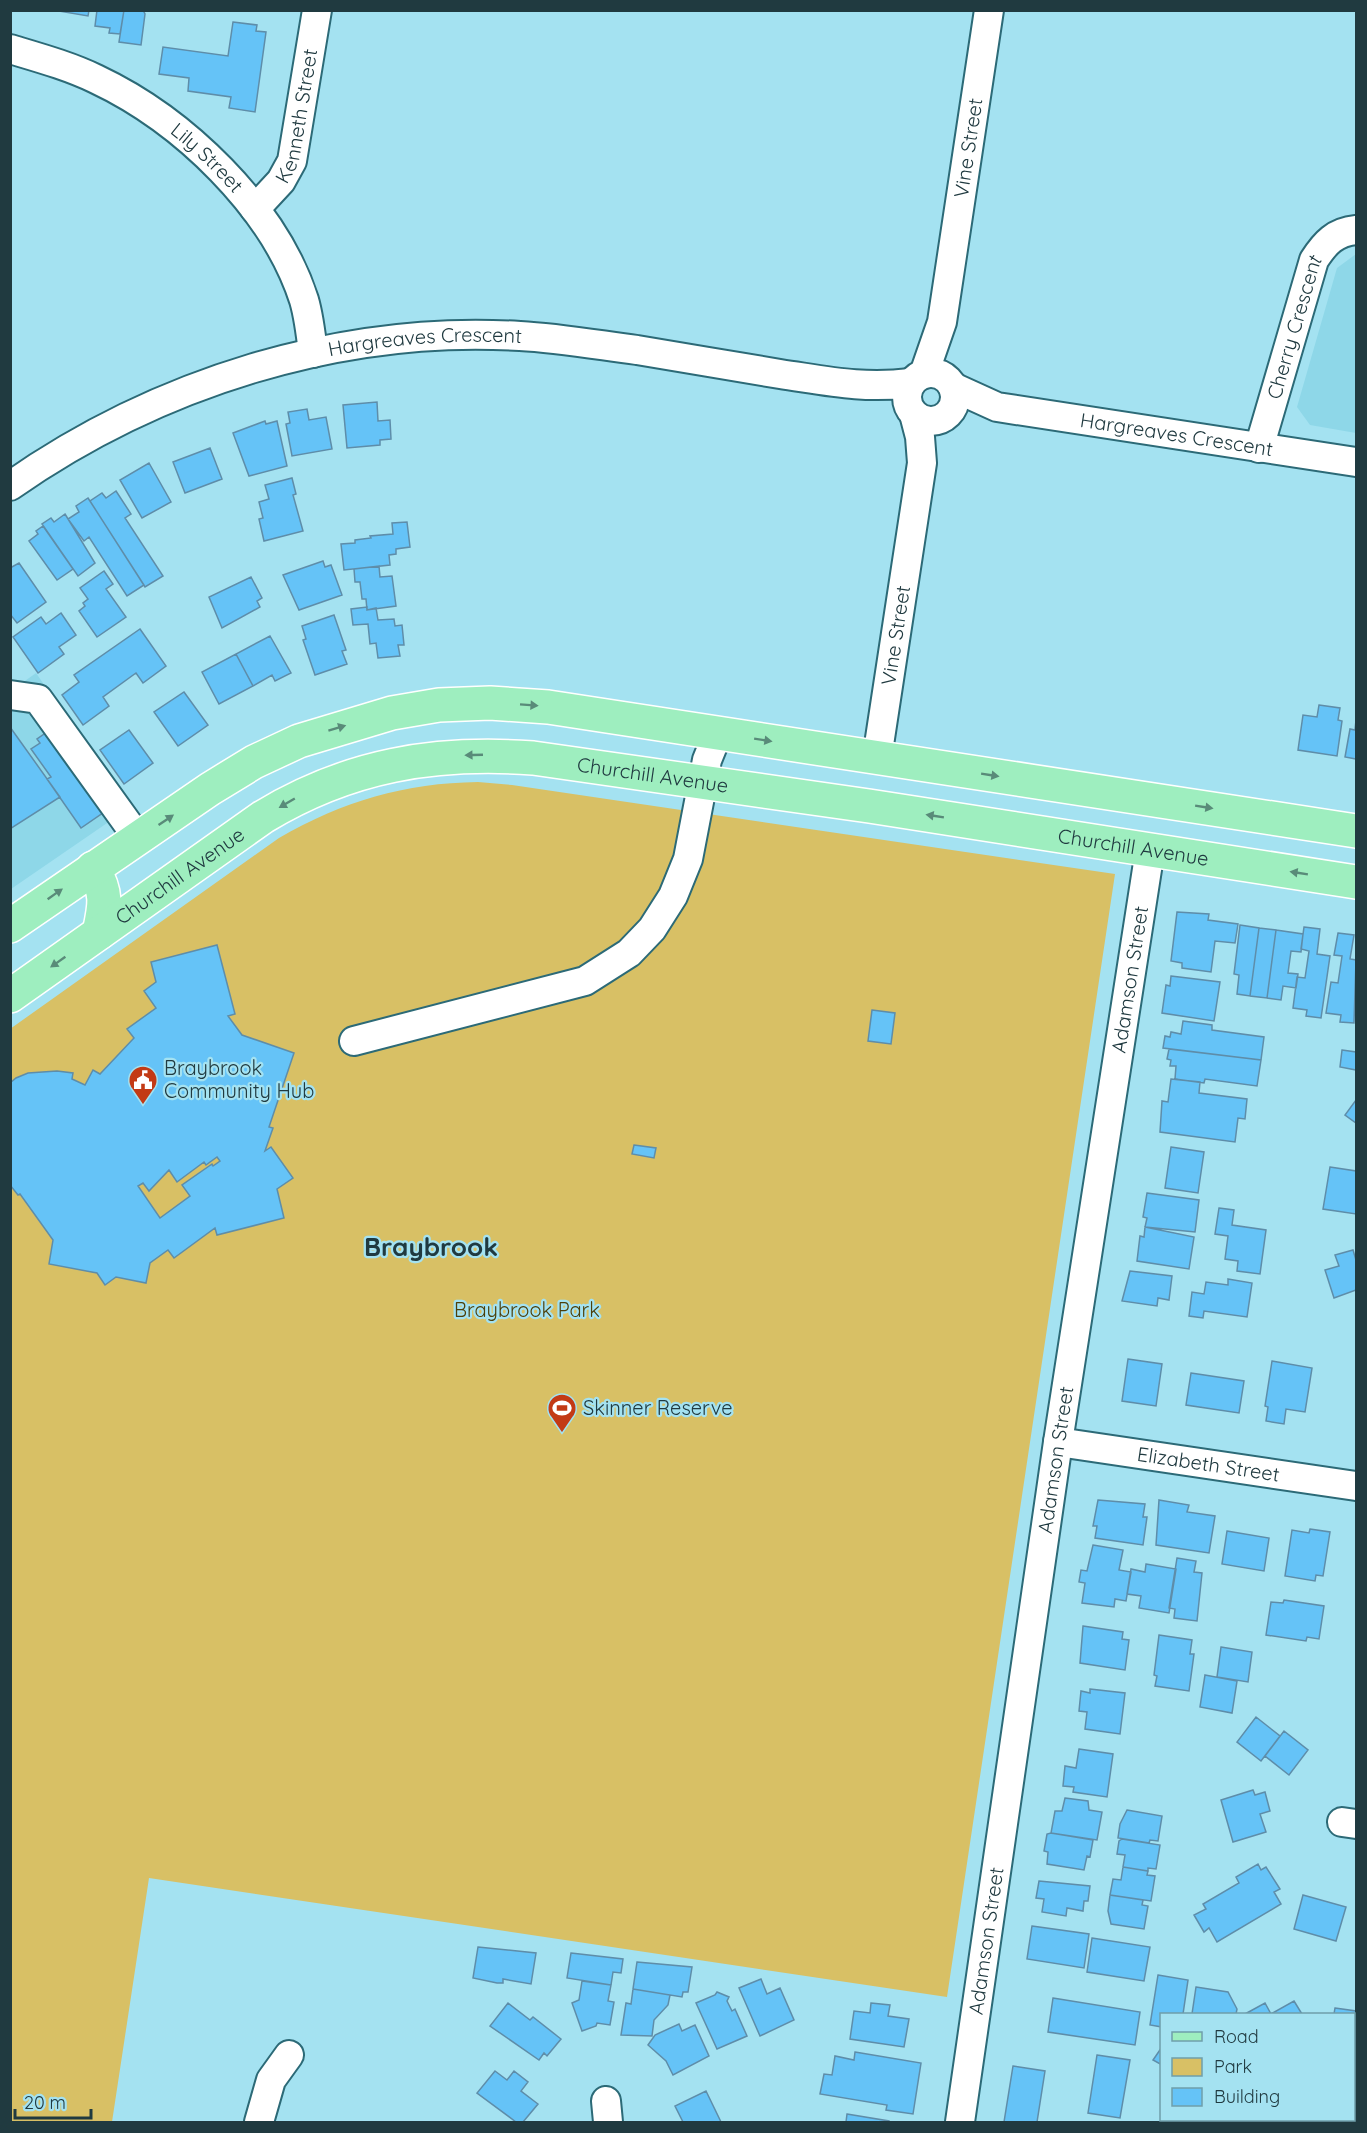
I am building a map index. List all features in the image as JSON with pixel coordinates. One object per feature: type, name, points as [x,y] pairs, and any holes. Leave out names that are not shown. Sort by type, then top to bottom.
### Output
[{"type":"main road","points":[[10,926],[93,868],[254,762],[299,741],[392,713],[440,705],[490,703],[548,706],[1356,831]]},
{"type":"main road","name":"Churchill Avenue","points":[[10,996],[263,817],[294,798],[343,778],[384,766],[436,757],[485,755],[533,758],[869,806],[1356,882]]},
{"type":"main road","name":"Vine Street","points":[[869,806],[878,758]]},
{"type":"main road","name":"Adamson Street","points":[[1150,850],[1157,800]]},
{"type":"main road","points":[[93,868],[103,886],[105,904],[99,933]]},
{"type":"street","name":"Kenneth Street","points":[[255,209],[282,181],[292,161],[317,10]]},
{"type":"street","name":"Vine Street","points":[[878,758],[922,463],[920,437],[931,397],[989,10]]},
{"type":"street","name":"Lily Street","points":[[10,49],[55,62],[97,80],[146,107],[184,135],[220,169],[255,209],[285,260],[303,298],[313,353]]},
{"type":"street","name":"Cherry Crescent","points":[[1259,448],[1314,260],[1330,239],[1356,230]]},
{"type":"street","name":"Hargreaves Crescent","points":[[12,480],[122,419],[233,375],[313,353],[412,337],[520,336],[634,350],[1356,462]]},
{"type":"street","points":[[10,695],[38,699],[138,838]]},
{"type":"street","points":[[354,1041],[585,981],[628,953],[652,929],[673,896],[688,859],[707,760],[718,733]]},
{"type":"street","name":"Adamson Street","points":[[960,2122],[1058,1442],[1150,850]]},
{"type":"street","name":"Elizabeth Street","points":[[1058,1442],[1356,1486]]},
{"type":"street","points":[[259,2122],[271,2080],[289,2055]]},
{"type":"shaded area","points":[[1356,254],[1356,433],[1310,425],[1297,407],[1337,268]]},
{"type":"shaded area","points":[[36,673],[129,808],[11,889],[11,691]]},
{"type":"green space","name":"Braybrook Park","points":[[478,782],[512,785],[1115,874],[947,1997],[149,1878],[112,2122],[11,2122],[10,1029],[279,838],[303,825],[375,796],[425,786]]},
{"type":"building","points":[[53,10],[89,10],[88,16]]},
{"type":"building","points":[[97,10],[124,10],[120,34],[109,33],[110,28],[95,26]]},
{"type":"building","points":[[124,10],[143,10],[145,14],[141,45],[119,42]]},
{"type":"building","points":[[233,22],[257,25],[256,31],[266,32],[255,112],[229,108],[231,97],[188,91],[189,78],[159,74],[163,47],[228,56]]},
{"type":"building","points":[[377,402],[378,421],[390,420],[391,439],[380,440],[380,445],[347,448],[343,405]]},
{"type":"building","points":[[307,409],[309,420],[326,417],[332,449],[292,456],[286,424],[290,423],[288,412]]},
{"type":"building","points":[[265,421],[266,424],[277,421],[287,466],[249,476],[233,433]]},
{"type":"building","points":[[210,448],[222,479],[185,493],[173,462]]},
{"type":"building","points":[[149,463],[171,502],[142,518],[120,480]]},
{"type":"building","points":[[292,478],[296,494],[293,495],[303,531],[264,541],[259,519],[263,518],[259,502],[269,499],[265,485]]},
{"type":"building","points":[[116,491],[131,514],[125,518],[163,576],[145,587],[90,501],[102,493],[106,498]]},
{"type":"building","points":[[88,498],[144,585],[127,596],[89,537],[84,541],[68,519],[79,512],[76,506]]},
{"type":"building","points":[[65,514],[95,563],[78,576],[42,524],[51,518],[54,522]]},
{"type":"building","points":[[407,522],[410,547],[396,549],[396,554],[389,555],[390,565],[344,570],[341,544],[355,543],[355,540],[371,538],[370,536],[393,534],[392,523]]},
{"type":"building","points":[[43,526],[73,569],[57,580],[29,541],[38,534],[36,531]]},
{"type":"building","points":[[323,561],[325,567],[331,565],[342,595],[299,610],[283,575]]},
{"type":"building","points":[[19,563],[46,602],[17,623],[10,614],[10,568]]},
{"type":"building","points":[[379,566],[380,577],[392,576],[396,606],[367,610],[366,599],[362,599],[360,582],[355,582],[354,569]]},
{"type":"building","points":[[104,571],[113,584],[106,589],[126,617],[97,637],[79,611],[88,599],[80,588]]},
{"type":"building","points":[[251,577],[262,598],[257,601],[260,607],[222,628],[209,597]]},
{"type":"building","points":[[367,607],[367,610],[376,608],[378,620],[394,619],[395,626],[402,625],[404,645],[398,645],[400,656],[378,658],[376,643],[370,644],[368,624],[353,625],[351,609]]},
{"type":"building","points":[[61,613],[76,635],[59,647],[64,654],[38,673],[13,637],[41,617],[46,624]]},
{"type":"building","points":[[334,615],[346,650],[342,651],[347,664],[315,675],[303,640],[306,639],[302,626]]},
{"type":"building","points":[[140,629],[166,666],[143,683],[136,673],[103,697],[109,706],[83,725],[62,695],[79,682],[74,675]]},
{"type":"building","points":[[270,636],[291,673],[275,681],[272,675],[253,686],[236,654]]},
{"type":"building","points":[[236,654],[253,686],[219,704],[202,672]]},
{"type":"building","points":[[184,692],[208,725],[178,746],[154,712]]},
{"type":"building","points":[[1319,705],[1340,708],[1338,720],[1342,721],[1337,756],[1298,750],[1303,715],[1317,717]]},
{"type":"building","points":[[1356,720],[1356,759],[1345,757],[1350,729],[1355,730]]},
{"type":"building","points":[[10,727],[60,797],[10,829]]},
{"type":"building","points":[[50,730],[110,808],[81,828],[47,779],[51,777],[31,749],[40,743],[37,739]]},
{"type":"building","points":[[129,730],[153,763],[124,784],[100,750]]},
{"type":"building","points":[[1177,912],[1209,914],[1208,920],[1238,924],[1235,943],[1215,941],[1211,972],[1182,968],[1182,963],[1171,961]]},
{"type":"building","points":[[1240,925],[1259,928],[1250,996],[1237,994],[1239,975],[1234,974]]},
{"type":"building","points":[[1304,927],[1320,929],[1317,954],[1330,956],[1321,1018],[1306,1016],[1307,1010],[1293,1008],[1297,977],[1305,978],[1309,951],[1301,949]]},
{"type":"building","points":[[1259,928],[1276,930],[1267,998],[1250,996]]},
{"type":"building","points":[[1276,930],[1303,934],[1301,952],[1291,951],[1288,973],[1298,974],[1296,988],[1283,986],[1281,1000],[1267,998]]},
{"type":"building","points":[[1338,933],[1354,935],[1350,959],[1356,960],[1354,1023],[1340,1022],[1341,1015],[1326,1013],[1331,982],[1338,983],[1342,956],[1334,955]]},
{"type":"building","name":"Braybrook Community Hub","points":[[217,945],[235,1014],[228,1016],[242,1035],[294,1053],[269,1127],[273,1128],[265,1151],[271,1147],[293,1178],[277,1189],[284,1218],[217,1235],[215,1228],[174,1258],[168,1250],[150,1263],[146,1283],[116,1277],[105,1285],[97,1273],[49,1264],[53,1240],[20,1194],[18,1195],[10,1185],[10,1083],[28,1073],[57,1071],[73,1073],[72,1079],[85,1085],[93,1070],[100,1074],[134,1038],[127,1029],[156,1008],[144,991],[156,982],[151,962]],"holes":[[[217,1157],[220,1161],[182,1185],[190,1196],[160,1218],[138,1186],[143,1183],[149,1191],[169,1170],[177,1182],[204,1162],[206,1165]]]},
{"type":"building","points":[[1171,976],[1220,982],[1214,1021],[1162,1013],[1166,985],[1170,986]]},
{"type":"building","points":[[872,1010],[895,1013],[891,1044],[868,1041]]},
{"type":"building","points":[[1183,1021],[1212,1025],[1212,1030],[1264,1037],[1261,1060],[1163,1048],[1165,1036],[1170,1037],[1171,1032],[1181,1034]]},
{"type":"building","points":[[1169,1049],[1261,1060],[1257,1086],[1205,1079],[1204,1083],[1175,1079],[1176,1066],[1170,1066],[1171,1060],[1167,1059]]},
{"type":"building","points":[[1342,1050],[1356,1052],[1356,1070],[1340,1067]]},
{"type":"building","points":[[1171,1079],[1200,1082],[1199,1093],[1247,1099],[1245,1119],[1238,1118],[1235,1142],[1160,1132],[1162,1101],[1168,1102]]},
{"type":"building","points":[[1356,1100],[1356,1123],[1345,1115]]},
{"type":"building","points":[[634,1145],[656,1148],[654,1158],[632,1154]]},
{"type":"building","points":[[1171,1147],[1204,1152],[1198,1193],[1165,1188]]},
{"type":"building","points":[[1330,1167],[1356,1171],[1356,1214],[1323,1209]]},
{"type":"building","points":[[1147,1193],[1199,1200],[1195,1232],[1145,1227],[1147,1218],[1143,1217]]},
{"type":"building","points":[[1219,1208],[1234,1210],[1232,1225],[1266,1230],[1260,1274],[1237,1271],[1238,1261],[1225,1259],[1228,1236],[1215,1234]]},
{"type":"building","points":[[1145,1227],[1194,1237],[1189,1269],[1137,1261],[1140,1236],[1144,1237]]},
{"type":"building","points":[[1353,1250],[1356,1260],[1356,1290],[1334,1298],[1325,1270],[1339,1266],[1335,1255]]},
{"type":"building","points":[[1130,1271],[1172,1276],[1169,1300],[1158,1298],[1157,1306],[1122,1301]]},
{"type":"building","points":[[1228,1279],[1252,1283],[1247,1317],[1204,1311],[1203,1318],[1189,1316],[1192,1292],[1204,1294],[1206,1282],[1228,1285]]},
{"type":"building","points":[[1128,1359],[1162,1364],[1156,1406],[1122,1401]]},
{"type":"building","points":[[1272,1361],[1312,1368],[1305,1412],[1286,1409],[1284,1424],[1266,1421],[1268,1407],[1265,1406]]},
{"type":"building","points":[[1191,1373],[1244,1381],[1239,1413],[1186,1405]]},
{"type":"building","points":[[1098,1500],[1145,1504],[1143,1517],[1147,1517],[1143,1545],[1095,1538],[1097,1526],[1093,1526]]},
{"type":"building","points":[[1159,1500],[1189,1505],[1187,1512],[1215,1516],[1209,1553],[1156,1545]]},
{"type":"building","points":[[1310,1529],[1330,1532],[1323,1576],[1316,1575],[1315,1581],[1285,1576],[1292,1530],[1309,1533]]},
{"type":"building","points":[[1227,1531],[1269,1538],[1264,1571],[1222,1564]]},
{"type":"building","points":[[1093,1545],[1123,1550],[1119,1570],[1131,1572],[1126,1601],[1115,1599],[1114,1607],[1082,1603],[1085,1583],[1079,1582],[1081,1570],[1087,1571]]},
{"type":"building","points":[[1177,1558],[1196,1561],[1194,1572],[1202,1573],[1197,1621],[1174,1618],[1175,1609],[1169,1608]]},
{"type":"building","points":[[1146,1564],[1176,1569],[1169,1613],[1139,1608],[1141,1596],[1127,1594],[1131,1569],[1145,1572]]},
{"type":"building","points":[[1284,1600],[1324,1606],[1319,1639],[1307,1637],[1306,1641],[1266,1635],[1271,1602],[1283,1603]]},
{"type":"building","points":[[1083,1626],[1123,1632],[1122,1639],[1129,1640],[1125,1670],[1080,1663]]},
{"type":"building","points":[[1159,1635],[1192,1640],[1190,1654],[1194,1654],[1189,1691],[1155,1686],[1157,1676],[1154,1675]]},
{"type":"building","points":[[1221,1647],[1252,1652],[1248,1682],[1217,1677]]},
{"type":"building","points":[[1205,1675],[1237,1681],[1232,1713],[1200,1707]]},
{"type":"building","points":[[1090,1689],[1125,1693],[1120,1734],[1085,1729],[1087,1712],[1079,1711],[1081,1691],[1090,1693]]},
{"type":"building","points":[[1256,1717],[1280,1736],[1261,1761],[1237,1742]]},
{"type":"building","points":[[1284,1731],[1308,1750],[1289,1775],[1265,1756]]},
{"type":"building","points":[[1079,1749],[1113,1754],[1107,1797],[1073,1792],[1074,1787],[1063,1786],[1065,1766],[1076,1768]]},
{"type":"building","points":[[1253,1790],[1255,1795],[1265,1792],[1270,1811],[1260,1814],[1266,1832],[1233,1842],[1221,1800]]},
{"type":"building","points":[[1065,1798],[1088,1801],[1089,1810],[1102,1812],[1097,1840],[1051,1833],[1055,1811],[1062,1811]]},
{"type":"building","points":[[1127,1810],[1162,1816],[1158,1841],[1150,1840],[1149,1843],[1118,1838],[1120,1824]]},
{"type":"building","points":[[1047,1834],[1093,1840],[1090,1857],[1087,1856],[1084,1870],[1047,1864],[1048,1852],[1044,1851]]},
{"type":"building","points":[[1122,1839],[1160,1845],[1156,1869],[1148,1868],[1148,1871],[1123,1867],[1125,1855],[1117,1854],[1119,1841]]},
{"type":"building","points":[[1258,1864],[1261,1870],[1266,1867],[1280,1889],[1274,1892],[1281,1904],[1217,1942],[1209,1928],[1204,1932],[1194,1915],[1206,1909],[1203,1904],[1239,1883],[1236,1877]]},
{"type":"building","points":[[1123,1867],[1148,1871],[1147,1875],[1155,1876],[1151,1901],[1110,1895],[1113,1879],[1121,1880]]},
{"type":"building","points":[[1039,1881],[1090,1886],[1088,1901],[1084,1901],[1083,1911],[1067,1908],[1066,1916],[1042,1912],[1044,1899],[1036,1898]]},
{"type":"building","points":[[1110,1895],[1143,1900],[1142,1905],[1148,1906],[1144,1929],[1111,1924],[1108,1911]]},
{"type":"building","points":[[1303,1895],[1346,1907],[1336,1941],[1294,1929]]},
{"type":"building","points":[[1032,1926],[1089,1934],[1084,1968],[1027,1959]]},
{"type":"building","points":[[1092,1938],[1150,1947],[1144,1981],[1087,1972]]},
{"type":"building","points":[[478,1947],[536,1953],[531,1984],[503,1979],[503,1983],[497,1983],[473,1978]]},
{"type":"building","points":[[571,1953],[623,1959],[621,1973],[613,1972],[611,1985],[567,1978]]},
{"type":"building","points":[[637,1962],[692,1967],[688,1992],[683,1992],[682,1997],[633,1989]]},
{"type":"building","points":[[1158,1975],[1188,1980],[1183,2013],[1160,2013],[1160,2027],[1150,2025]]},
{"type":"building","points":[[761,1979],[767,1994],[780,1988],[794,2020],[760,2036],[739,1988]]},
{"type":"building","points":[[582,1981],[611,1985],[608,2001],[614,2002],[610,2025],[597,2023],[596,2026],[582,2031],[572,2003],[579,2000]]},
{"type":"building","points":[[1196,1987],[1228,1992],[1237,2009],[1236,2013],[1192,2013]]},
{"type":"building","points":[[633,1989],[670,1995],[668,2005],[654,2020],[652,2036],[621,2035],[626,2003],[631,2004]]},
{"type":"building","points":[[717,1992],[729,1997],[727,2001],[732,2011],[735,2009],[747,2036],[717,2049],[696,2003]]},
{"type":"building","points":[[1053,1998],[1140,2012],[1135,2045],[1048,2032]]},
{"type":"building","points":[[1294,2001],[1301,2013],[1273,2013]]},
{"type":"building","points":[[508,2003],[530,2020],[533,2017],[561,2039],[547,2056],[544,2053],[539,2060],[490,2026]]},
{"type":"building","points":[[871,2003],[890,2005],[888,2016],[909,2019],[904,2047],[850,2039],[854,2011],[870,2013]]},
{"type":"building","points":[[1265,2003],[1270,2013],[1247,2013]]},
{"type":"building","points":[[1335,2008],[1356,2011],[1356,2048],[1355,2013],[1334,2013]]},
{"type":"building","points":[[679,2024],[682,2031],[695,2025],[709,2056],[673,2075],[666,2061],[648,2045],[655,2035]]},
{"type":"building","points":[[1160,2050],[1160,2064],[1153,2060]]},
{"type":"building","points":[[855,2052],[921,2063],[913,2114],[886,2110],[887,2105],[820,2094],[824,2074],[832,2075],[835,2056],[854,2060]]},
{"type":"building","points":[[1097,2055],[1130,2060],[1120,2118],[1088,2113]]},
{"type":"building","points":[[1013,2066],[1045,2071],[1037,2122],[1004,2122]]},
{"type":"building","points":[[1355,2066],[1356,2066],[1355,2116]]},
{"type":"building","points":[[495,2071],[507,2080],[514,2071],[528,2082],[521,2091],[538,2104],[523,2122],[516,2122],[477,2093]]},
{"type":"building","points":[[706,2091],[721,2122],[683,2122],[675,2106]]},
{"type":"building","points":[[847,2114],[889,2121],[889,2122],[846,2122]]},
{"type":"place","name":"Braybrook Community Hub","points":[[143,1106]]},
{"type":"place","name":"Skinner Reserve","points":[[562,1434]]},
{"type":"district","name":"Braybrook","points":[[431,1247]]}]
